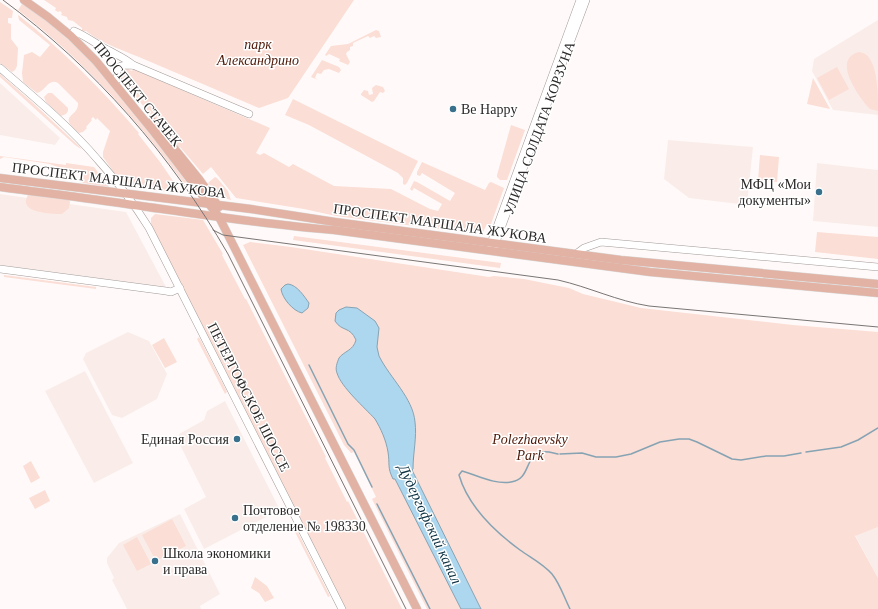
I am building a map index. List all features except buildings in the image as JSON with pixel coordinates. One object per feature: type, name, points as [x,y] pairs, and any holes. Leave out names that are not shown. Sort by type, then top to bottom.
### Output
[{"type":"main road","name":"ПРОСПЕКТ СТАЧЕК","points":[[24,0],[59,26],[91,56],[222,218]]},
{"type":"main road","name":"ПРОСПЕКТ СТАЧЕК","points":[[33,0],[74,31],[90,46],[196,174],[213,205]]},
{"type":"main road","name":"ПРОСПЕКТ МАРШАЛА ЖУКОВА","points":[[0,178],[107,192],[129,199],[222,218],[304,228],[576,254],[658,264],[878,284]]},
{"type":"main road","name":"ПРОСПЕКТ МАРШАЛА ЖУКОВА","points":[[0,187],[213,205],[493,246],[650,272],[878,293]]},
{"type":"main road","points":[[222,218],[418,609]]},
{"type":"main road","points":[[222,218],[423,609]]},
{"type":"street","name":"УЛИЦА СОЛДАТА КОРЗУНА","points":[[493,246],[580,0]]},
{"type":"street","name":"УЛИЦА СОЛДАТА КОРЗУНА","points":[[493,246],[586,0]]},
{"type":"street","points":[[74,31],[127,60],[133,65],[249,114]]},
{"type":"street","points":[[118,79],[116,73],[118,68],[123,65],[133,65]]},
{"type":"street","points":[[0,68],[38,100],[78,139],[97,159],[129,199]]},
{"type":"street","name":"ПЕТЕРГОФСКОЕ ШОССЕ","points":[[129,199],[149,228],[342,609]]},
{"type":"street","points":[[576,254],[584,248],[601,242],[878,267]]},
{"type":"street","points":[[0,269],[171,292],[180,288]]},
{"type":"shaded area","points":[[878,20],[878,115],[833,110],[812,71],[814,59]]},
{"type":"shaded area","points":[[0,83],[60,138],[55,145],[0,135]]},
{"type":"shaded area","points":[[668,140],[753,147],[747,205],[689,198],[664,179]]},
{"type":"shaded area","points":[[817,163],[878,170],[878,227],[813,221]]},
{"type":"shaded area","points":[[0,194],[126,212],[166,287],[0,265]]},
{"type":"shaded area","points":[[128,332],[149,341],[167,374],[157,399],[122,418],[112,415],[83,359],[86,353]]},
{"type":"shaded area","points":[[85,371],[133,463],[94,483],[45,391]]},
{"type":"shaded area","points":[[225,401],[280,510],[204,549],[184,509],[206,497],[178,441],[179,434],[204,420],[207,411]]},
{"type":"shaded area","name":"Школа экономики и права","points":[[180,514],[220,594],[200,606],[201,609],[127,609],[112,580],[114,578],[107,563],[107,558],[119,543]]},
{"type":"shaded area","points":[[878,527],[878,578],[855,535]]},
{"type":"green space","name":"парк Александрино","points":[[44,0],[354,0],[288,98],[259,108],[108,44],[86,31],[82,31],[82,28],[73,21],[68,20],[67,17],[61,15],[62,13],[60,11],[58,12],[55,10],[56,8]]},
{"type":"green space","points":[[0,2],[13,11],[12,18],[8,18],[8,23],[11,24],[11,39],[18,48],[17,66],[12,72],[0,63]]},
{"type":"green space","points":[[22,4],[45,19],[90,59],[152,134],[188,184],[186,186],[129,114],[87,70],[42,29],[18,10]]},
{"type":"green space","points":[[18,15],[51,42],[111,101],[139,133],[138,134],[182,194],[123,185],[103,157],[103,152],[110,131],[97,118],[96,120],[93,117],[86,127],[87,128],[83,132],[79,133],[69,122],[70,116],[77,108],[78,103],[58,83],[49,83],[43,90],[37,93],[23,82],[22,73],[24,55],[32,52],[40,57],[50,45],[19,20]]},
{"type":"green space","points":[[376,30],[379,31],[381,37],[376,38],[374,36],[370,38],[368,36],[353,43],[353,46],[350,47],[350,50],[346,54],[350,62],[348,65],[329,54],[326,56],[325,55],[331,46],[348,44]]},
{"type":"green space","points":[[859,52],[865,54],[870,59],[876,75],[878,111],[870,109],[866,105],[857,93],[849,77],[847,62],[851,56]]},
{"type":"green space","points":[[322,60],[339,67],[341,70],[339,73],[329,69],[324,70],[321,74],[317,73],[315,78],[318,80],[311,77]]},
{"type":"green space","points":[[837,67],[849,89],[829,100],[817,78]]},
{"type":"green space","points":[[126,68],[132,71],[133,69],[270,128],[256,153],[260,155],[264,153],[289,167],[293,164],[334,186],[391,189],[430,209],[438,211],[442,204],[414,188],[412,191],[410,189],[414,181],[450,201],[455,193],[422,173],[420,176],[417,175],[422,162],[485,190],[491,182],[504,188],[491,224],[487,224],[482,234],[477,234],[336,216],[304,209],[236,198],[211,167],[203,174],[180,147],[178,148],[121,79],[119,73],[121,70]]},
{"type":"green space","points":[[0,74],[32,102],[81,149],[0,77]]},
{"type":"green space","points":[[813,78],[830,109],[807,104]]},
{"type":"green space","points":[[376,85],[383,87],[385,91],[383,93],[380,92],[374,101],[372,102],[361,95],[364,90],[368,91],[369,95],[373,94],[372,88]]},
{"type":"green space","points":[[48,93],[52,93],[68,108],[66,114],[61,116],[46,102],[44,97]]},
{"type":"green space","points":[[293,99],[418,161],[407,183],[405,185],[403,184],[403,178],[398,173],[309,125],[285,115]]},
{"type":"green space","points":[[511,125],[525,130],[507,180],[500,180],[497,175]]},
{"type":"green space","points":[[760,155],[779,157],[777,182],[758,180]]},
{"type":"green space","points":[[0,156],[66,165],[66,163],[94,167],[109,187],[83,183],[81,180],[82,171],[64,170],[50,164],[4,157],[0,159]]},
{"type":"green space","points":[[215,177],[228,191],[231,200],[220,197],[208,183]]},
{"type":"green space","points":[[28,195],[69,200],[69,208],[62,214],[50,214],[37,211],[27,206],[26,201]]},
{"type":"green space","points":[[155,214],[203,220],[223,254],[222,255],[246,299],[402,609],[346,609],[151,224],[151,218]]},
{"type":"green space","points":[[817,232],[878,237],[878,259],[815,252]]},
{"type":"green space","points":[[294,236],[501,263],[500,268],[293,240]]},
{"type":"green space","name":"Polezhaevsky Park","points":[[250,242],[489,277],[494,276],[524,279],[569,288],[583,294],[641,308],[793,325],[878,332],[878,527],[855,536],[878,578],[878,609],[427,609],[372,499],[376,497],[354,452],[351,453],[344,445],[243,245]]},
{"type":"green space","points":[[4,275],[96,287],[96,289],[4,277]]},
{"type":"green space","points":[[199,337],[227,392],[225,394],[197,339]]},
{"type":"green space","points":[[164,338],[177,362],[165,368],[152,345]]},
{"type":"green space","points":[[31,461],[40,478],[31,483],[23,466]]},
{"type":"green space","points":[[45,490],[50,501],[35,509],[29,498]]},
{"type":"green space","points":[[172,519],[186,546],[156,561],[142,535]]},
{"type":"green space","points":[[295,527],[330,596],[328,597],[293,528]]},
{"type":"green space","points":[[137,537],[151,564],[137,571],[123,545]]},
{"type":"green space","points":[[255,577],[267,586],[274,598],[265,602],[259,593],[251,588]]},
{"type":"water","points":[[288,284],[294,286],[303,294],[309,303],[308,308],[302,313],[295,310],[283,296],[281,289]]},
{"type":"water","name":"Дудергофский канал","points":[[346,307],[357,308],[375,321],[379,328],[377,347],[379,356],[406,396],[413,413],[416,433],[412,470],[481,609],[461,609],[395,479],[393,479],[391,475],[385,439],[375,419],[348,391],[339,379],[336,369],[339,358],[351,349],[356,340],[349,331],[340,327],[335,321],[336,313]]},
{"type":"waterway","points":[[309,365],[348,444],[354,450],[372,487]]},
{"type":"waterway","points":[[806,452],[841,447],[858,440],[878,428]]},
{"type":"waterway","points":[[560,454],[582,453],[596,457],[616,457],[631,454],[660,442],[679,439],[689,439],[697,442],[732,459],[741,460],[801,453]]},
{"type":"waterway","points":[[558,454],[546,452],[536,454],[532,458],[522,477],[511,482],[505,483],[492,481],[462,471],[459,475],[469,497],[483,517],[510,543],[552,574],[560,586],[570,609]]},
{"type":"waterway","points":[[377,504],[430,609]]},
{"type":"tram line","points":[[3,0],[37,26],[100,84],[129,115],[156,148],[206,217],[228,254],[406,609]]},
{"type":"tram line","points":[[213,230],[223,235],[558,280],[626,301],[649,306],[878,327]]},
{"type":"place","name":"Be Happy","points":[[453,109]]},
{"type":"place","name":"МФЦ «Мои документы»","points":[[819,192]]},
{"type":"place","name":"Единая Россия","points":[[237,439]]},
{"type":"place","name":"Почтовое отделение № 198330","points":[[235,518]]},
{"type":"place","name":"Школа экономики и права","points":[[155,561]]}]
